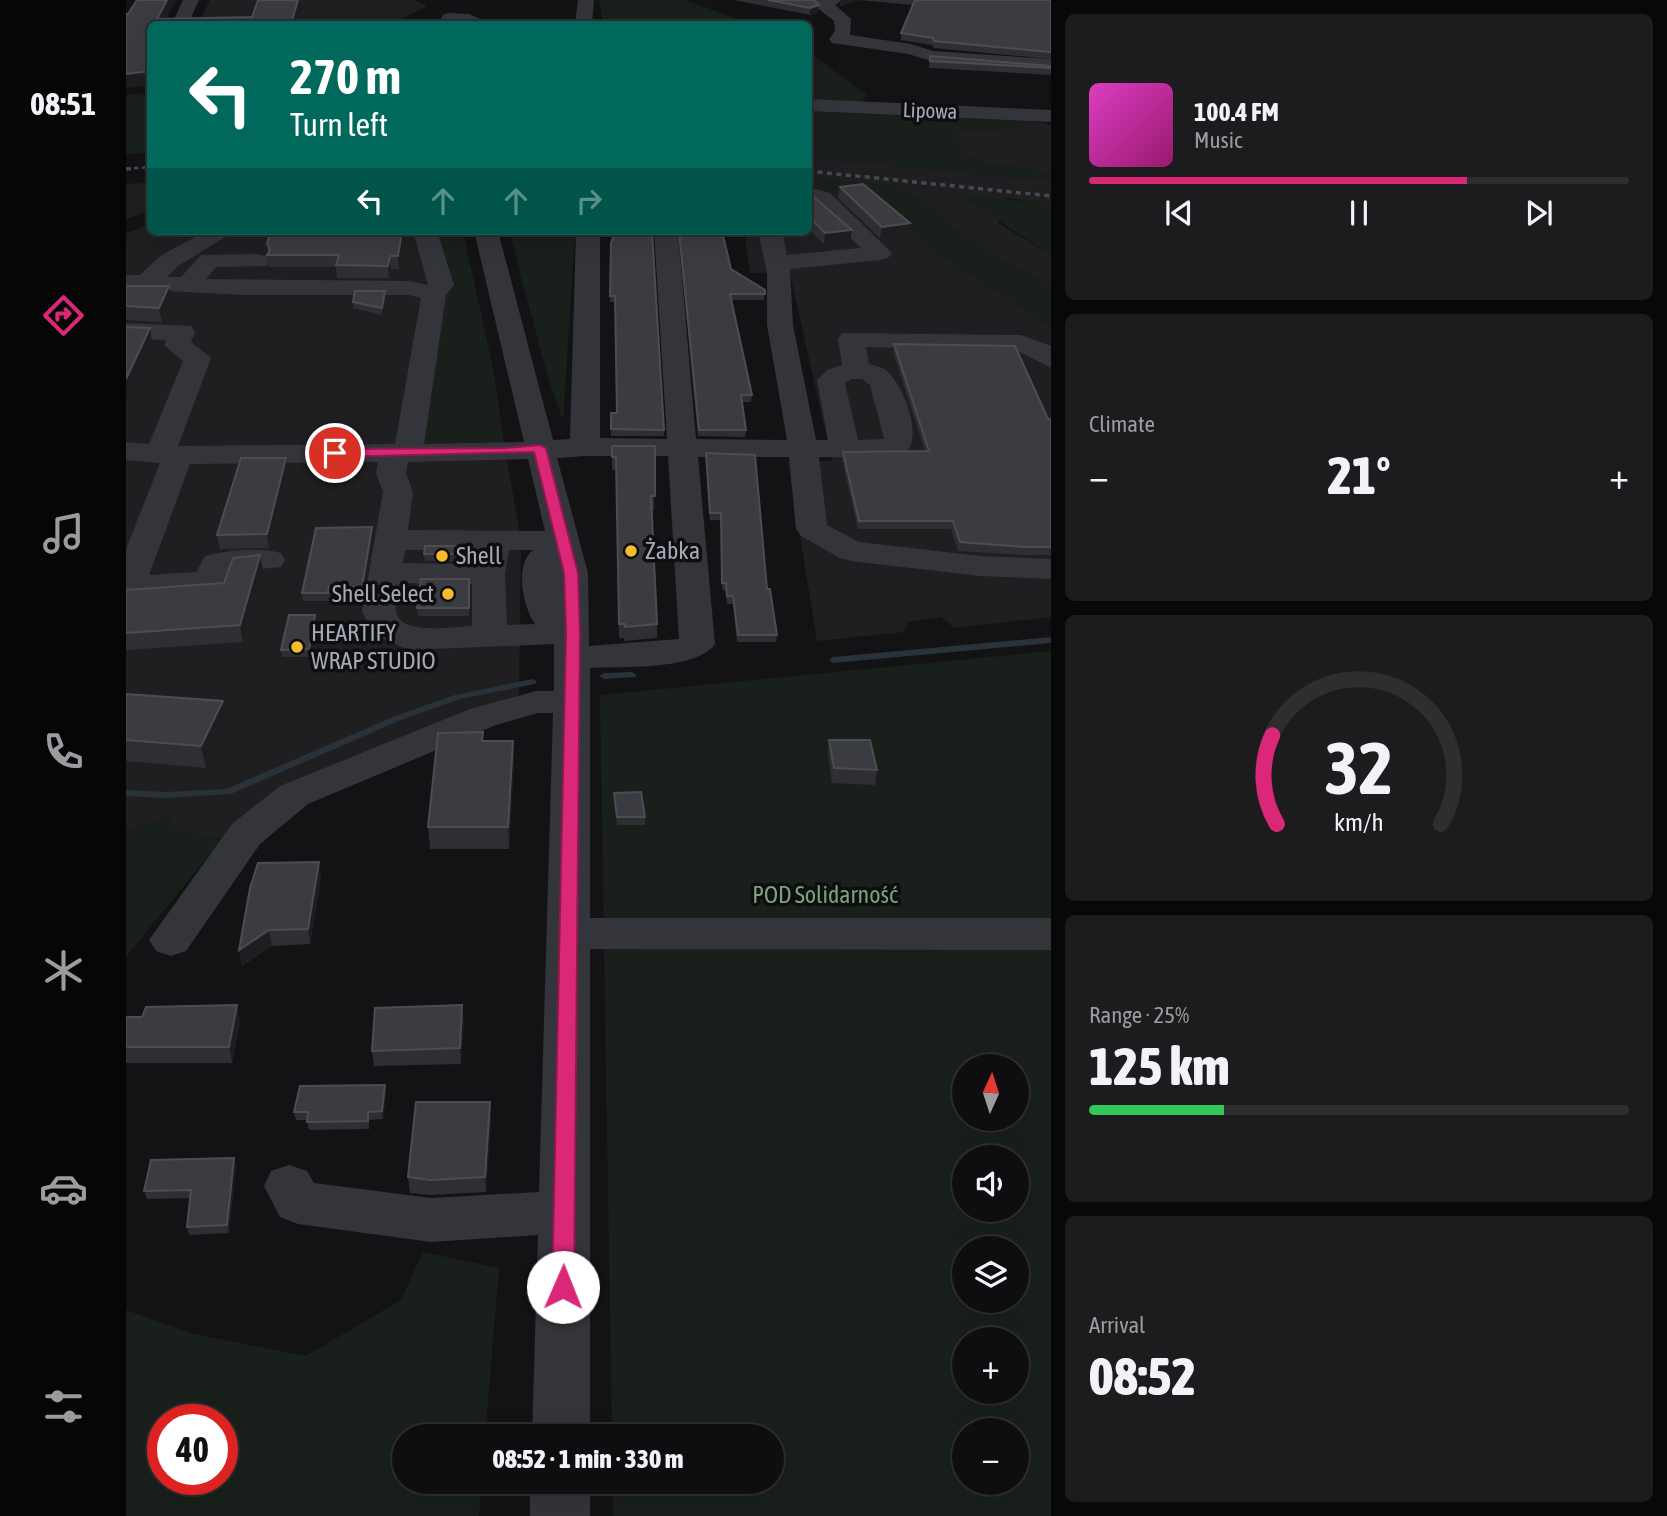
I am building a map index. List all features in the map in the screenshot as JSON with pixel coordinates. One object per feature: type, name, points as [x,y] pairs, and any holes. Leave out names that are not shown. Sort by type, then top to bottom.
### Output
[{"type":"street","points":[[181,21],[191,0]]},
{"type":"street","points":[[447,0],[450,21],[463,18],[473,21]]},
{"type":"street","points":[[584,21],[586,0]]},
{"type":"street","points":[[821,1],[842,19],[844,32],[838,39],[911,49],[931,56],[1051,65]]},
{"type":"street","name":"Lipowa","points":[[812,105],[1051,116]]},
{"type":"street","points":[[777,262],[880,253],[822,198],[812,195]]},
{"type":"street","points":[[136,282],[216,235]]},
{"type":"street","points":[[426,235],[442,285],[434,294],[401,453],[391,473],[398,492],[379,612],[387,628],[409,639],[489,635],[573,656],[680,652],[697,644],[666,235]]},
{"type":"street","points":[[487,235],[564,542]]},
{"type":"street","points":[[585,447],[588,235]]},
{"type":"street","points":[[771,235],[777,262],[780,325],[803,448],[812,529],[851,551],[980,565],[1051,569]]},
{"type":"street","points":[[187,285],[210,260],[257,261]]},
{"type":"street","points":[[136,282],[246,288],[409,288],[434,294]]},
{"type":"street","points":[[234,316],[246,288]]},
{"type":"street","points":[[126,331],[182,332],[177,345],[198,358],[127,587],[208,581],[217,562],[269,560]]},
{"type":"street","points":[[857,370],[852,339],[1021,343],[1040,350],[1051,360]]},
{"type":"street","points":[[126,451],[169,454],[401,453],[585,447],[683,447],[845,449],[880,449],[898,444],[900,435],[884,382],[874,374],[857,370],[839,372],[831,380],[845,449]]},
{"type":"street","points":[[391,540],[491,558]]},
{"type":"street","points":[[561,1424],[573,656],[547,617],[539,585],[541,560],[564,542]]},
{"type":"street","points":[[385,573],[491,558],[564,542]]},
{"type":"street","points":[[489,635],[491,558]]},
{"type":"street","points":[[171,940],[246,834],[294,795],[482,718],[536,702],[573,656]]},
{"type":"street","points":[[568,933],[1051,934]]},
{"type":"street","points":[[289,1186],[298,1202],[431,1220],[564,1212]]},
{"type":"street","points":[[560,1494],[560,1516]]},
{"type":"shaded area","points":[[210,0],[414,0],[427,6],[397,21],[200,21]]},
{"type":"shaded area","points":[[1041,122],[1051,125],[1051,173],[984,163],[960,154],[956,132],[1017,127]]},
{"type":"shaded area","points":[[812,157],[1051,181],[1051,204],[1007,198],[998,223],[1051,255],[1051,287],[971,242],[903,187],[812,178]]},
{"type":"shaded area","points":[[147,182],[147,212],[126,219],[126,184]]},
{"type":"shaded area","points":[[812,188],[867,192],[931,248],[1051,327],[1051,617],[954,628],[941,617],[908,622],[904,632],[817,641],[788,462],[832,461],[790,274],[750,273],[745,235],[812,235]]},
{"type":"shaded area","points":[[147,226],[147,235],[433,235],[504,443],[521,540],[519,695],[222,839],[174,832],[172,816],[126,831],[126,233]]},
{"type":"green space","points":[[599,0],[684,0],[744,21],[602,21]]},
{"type":"green space","points":[[812,54],[867,95],[862,102],[812,100]]},
{"type":"green space","points":[[147,93],[147,153],[126,154],[126,95]]},
{"type":"green space","points":[[812,111],[1041,122],[1017,127],[957,132],[960,154],[984,163],[1051,173],[1051,181],[812,157]]},
{"type":"green space","points":[[812,178],[903,187],[971,242],[1051,287],[1051,327],[931,248],[867,192],[812,188]]},
{"type":"green space","points":[[956,193],[1051,204],[1051,255]]},
{"type":"green space","points":[[434,235],[464,235],[494,373],[504,443],[425,445],[452,280]]},
{"type":"green space","points":[[510,235],[575,235],[563,421],[547,374]]},
{"type":"green space","name":"POD Solidarność","points":[[1051,651],[1051,1516],[613,1516],[612,1494],[784,1494],[784,1424],[612,1424],[600,695]]},
{"type":"green space","points":[[173,816],[174,832],[222,839],[126,957],[126,831]]},
{"type":"green space","points":[[423,1252],[499,1268],[486,1424],[392,1424],[392,1494],[481,1494],[479,1516],[126,1516],[126,1310],[193,1334],[306,1356],[401,1300]]},
{"type":"building","points":[[137,0],[167,0],[157,19],[252,17],[258,0],[298,0],[292,21],[147,21],[147,71],[126,74],[128,14]]},
{"type":"building","points":[[768,0],[814,0],[819,5],[810,8]]},
{"type":"building","points":[[915,0],[1051,0],[1051,52],[934,41],[933,38],[901,33]]},
{"type":"building","points":[[930,56],[1051,66],[1051,68],[930,61]]},
{"type":"building","points":[[863,184],[910,223],[882,227],[840,187]]},
{"type":"building","points":[[812,195],[852,230],[825,233],[812,220]]},
{"type":"building","points":[[270,235],[401,235],[398,256],[390,256],[388,266],[336,265],[339,255],[267,255],[270,250],[267,243]]},
{"type":"building","points":[[614,235],[652,235],[664,430],[611,429],[611,413],[617,413],[615,296],[610,296],[611,243]]},
{"type":"building","points":[[679,235],[723,235],[731,269],[765,290],[765,294],[730,294],[752,395],[741,395],[746,430],[699,430]]},
{"type":"building","points":[[126,286],[169,286],[159,308],[126,306]]},
{"type":"building","points":[[355,291],[385,291],[382,308],[353,302]]},
{"type":"building","points":[[126,327],[150,328],[126,379]]},
{"type":"building","points":[[894,344],[1015,346],[1048,419],[1051,419],[1051,547],[960,542],[953,521],[859,521],[843,452],[929,451]]},
{"type":"building","points":[[612,446],[655,446],[655,496],[651,496],[657,624],[625,627],[625,624],[619,624],[616,457],[612,457]]},
{"type":"building","points":[[706,453],[755,455],[767,589],[770,589],[777,635],[738,635],[733,596],[727,596],[726,583],[722,583],[721,513],[710,513]]},
{"type":"building","points":[[241,458],[286,458],[267,534],[217,535]]},
{"type":"building","points":[[372,527],[362,587],[329,587],[328,593],[302,593],[316,528]]},
{"type":"building","points":[[425,546],[472,546],[471,554],[424,554]]},
{"type":"building","points":[[260,555],[240,625],[126,633],[126,590],[224,583],[233,558]]},
{"type":"building","points":[[421,579],[469,579],[469,608],[417,608]]},
{"type":"building","points":[[289,615],[315,615],[309,649],[281,650]]},
{"type":"building","points":[[126,694],[223,701],[201,746],[126,740]]},
{"type":"building","points":[[483,732],[482,741],[513,741],[508,827],[428,827],[438,733]]},
{"type":"building","points":[[829,740],[870,740],[877,770],[834,768]]},
{"type":"building","points":[[641,792],[645,817],[617,817],[614,793]]},
{"type":"building","points":[[319,862],[308,929],[269,930],[239,950],[250,888],[258,863]]},
{"type":"building","points":[[237,1005],[229,1047],[126,1047],[126,1017],[142,1017],[146,1007]]},
{"type":"building","points":[[462,1005],[460,1048],[372,1051],[375,1008]]},
{"type":"building","points":[[385,1085],[382,1111],[368,1112],[368,1121],[307,1122],[308,1112],[294,1112],[300,1086]]},
{"type":"building","points":[[416,1102],[490,1102],[485,1177],[430,1180],[408,1177]]},
{"type":"building","points":[[234,1158],[227,1225],[187,1227],[191,1190],[144,1191],[151,1160]]},
{"type":"waterway","points":[[833,660],[1051,640]]},
{"type":"waterway","points":[[604,676],[632,675]]},
{"type":"waterway","points":[[126,793],[165,795],[228,792],[398,718],[458,697],[532,682]]},
{"type":"railway","points":[[136,168],[126,169],[147,167]]},
{"type":"railway","points":[[812,171],[1051,196]]},
{"type":"place","name":"Żabka","points":[[631,551]]},
{"type":"place","name":"Shell","points":[[442,556]]},
{"type":"place","name":"Shell Select","points":[[448,594]]},
{"type":"place","name":"HEARTIFY WRAP STUDIO","points":[[297,647]]},
{"type":"route","points":[[335,453],[505,452],[540,448],[571,573],[573,632],[563,1287]]}]
